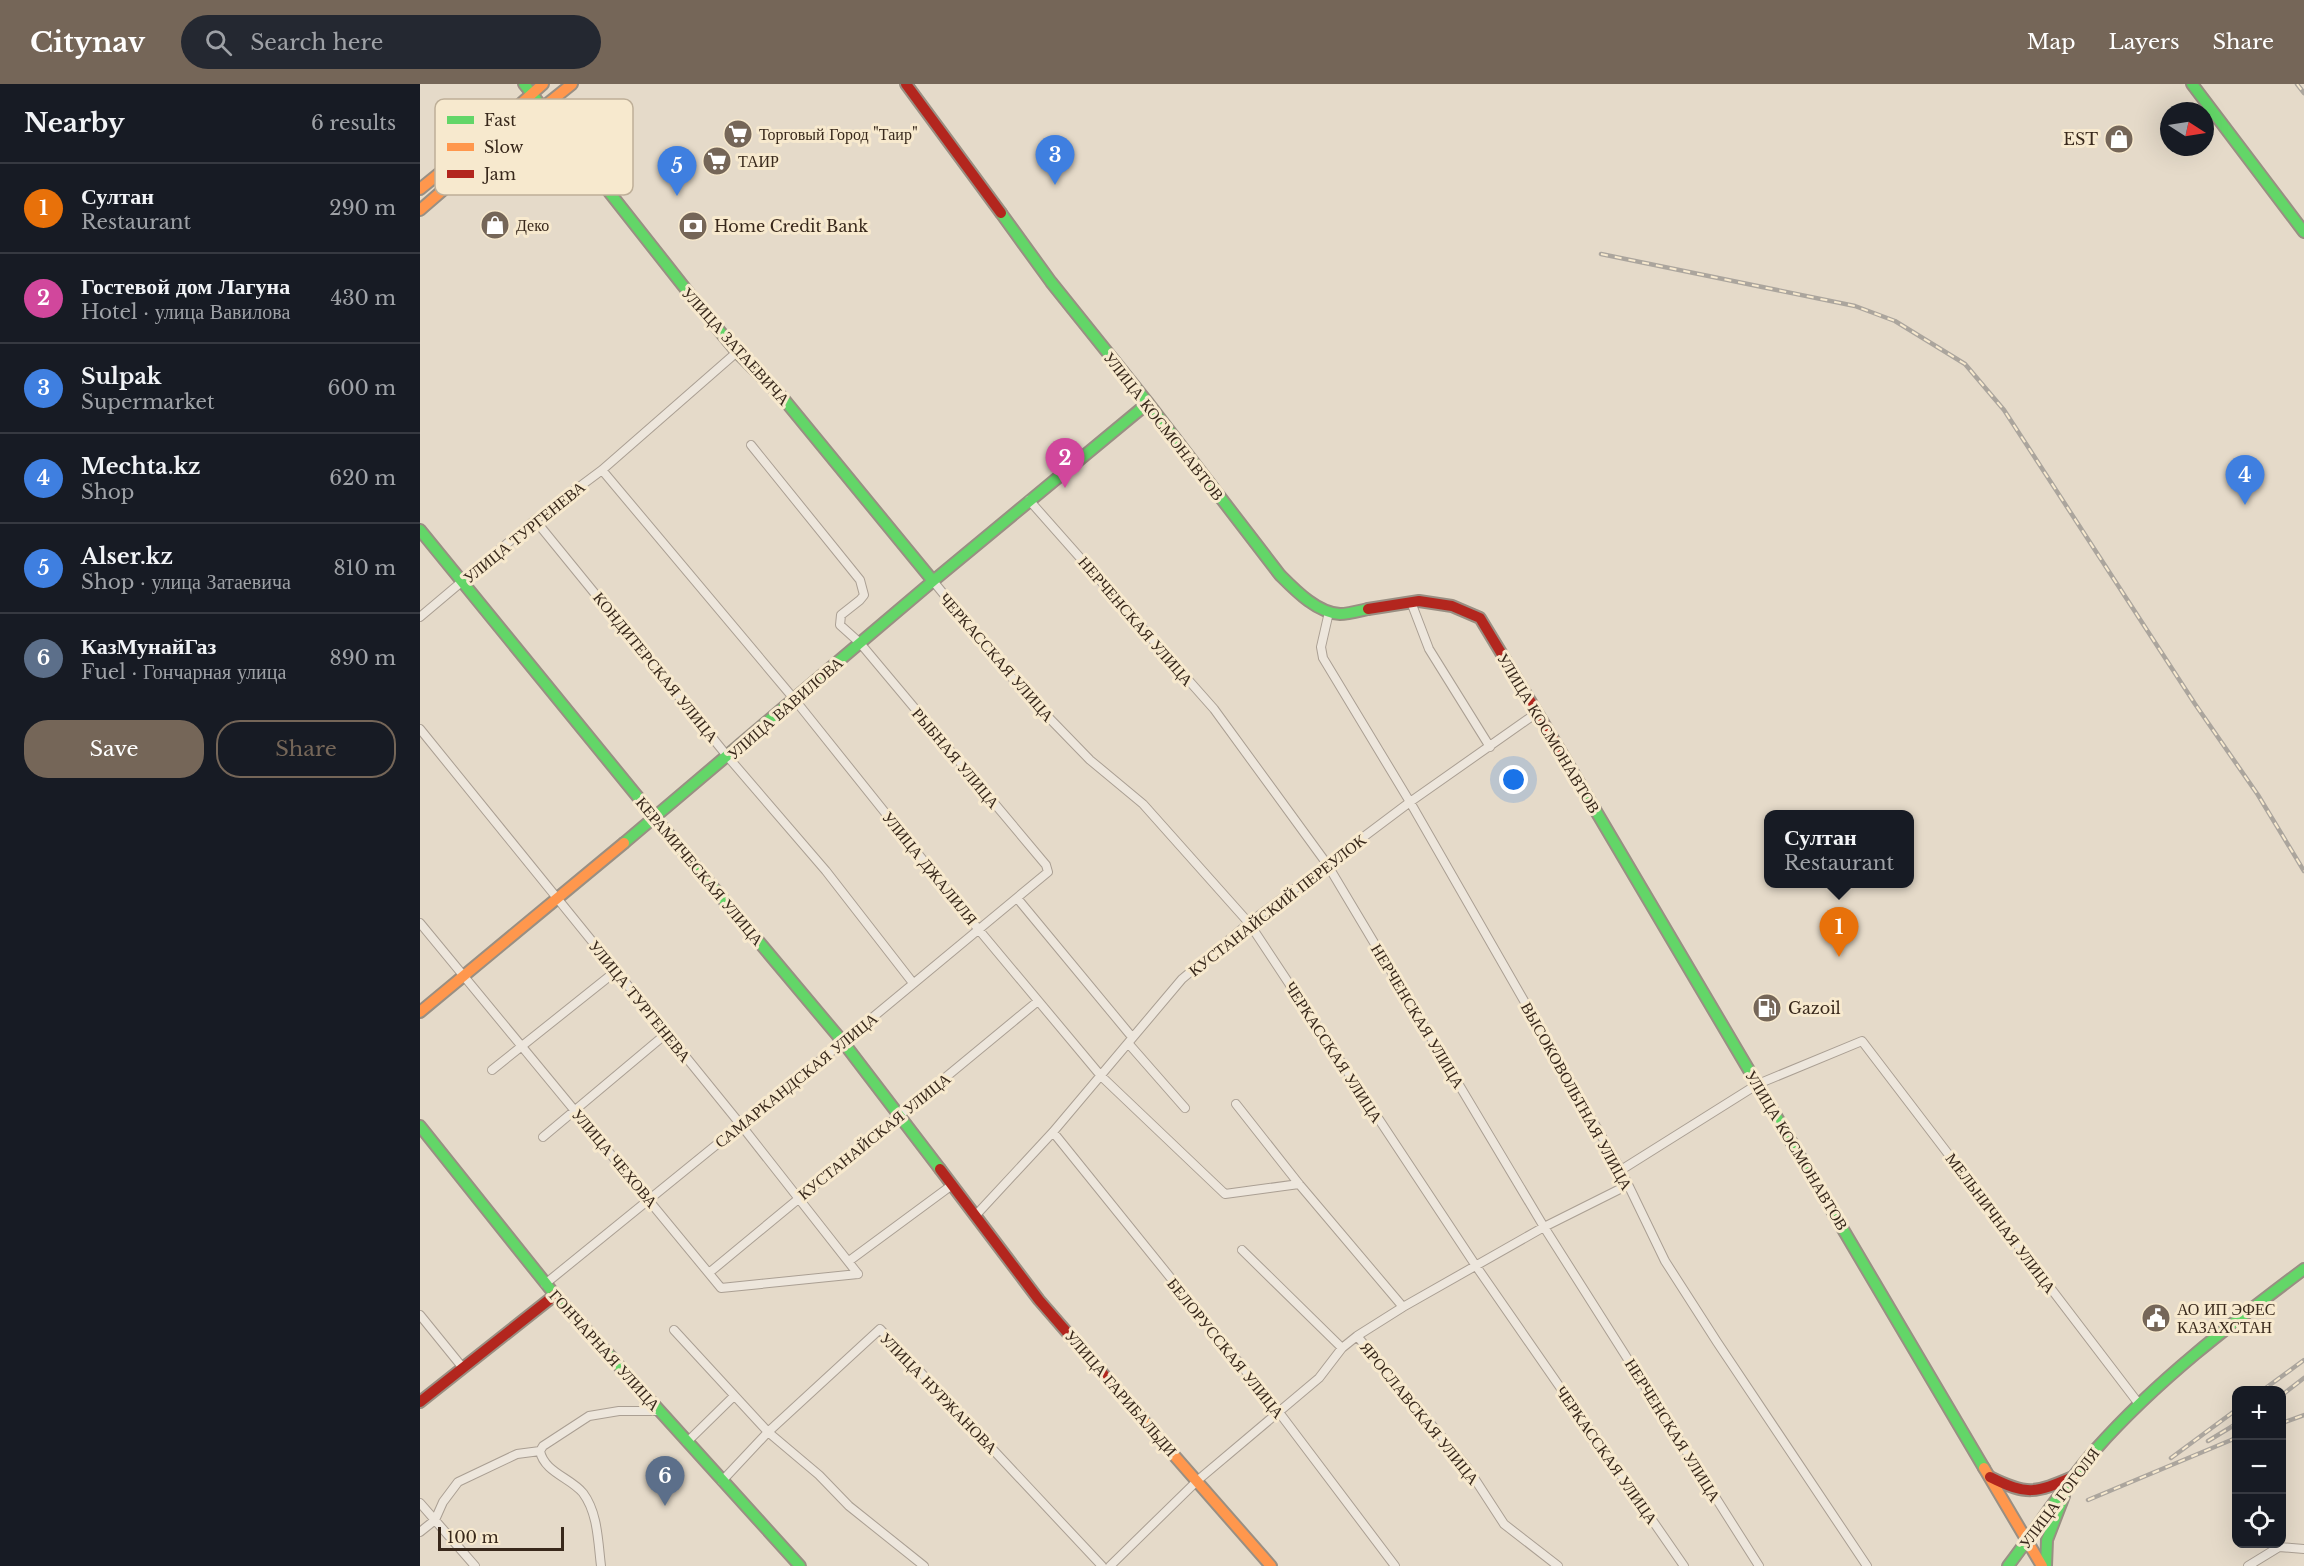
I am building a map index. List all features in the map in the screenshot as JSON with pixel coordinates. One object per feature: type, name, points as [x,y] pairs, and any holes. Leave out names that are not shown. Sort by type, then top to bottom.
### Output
[{"type":"main road","name":"УЛИЦА ЗАТАЕВИЧА","points":[[524,84],[536,99]]},
{"type":"main road","points":[[526,99],[543,84]]},
{"type":"main road","points":[[553,99],[572,84]]},
{"type":"main road","name":"УЛИЦА КОСМОНАВТОВ","points":[[906,84],[1051,282],[1148,403],[1273,567],[1296,592],[1329,612],[1339,614],[1419,601],[1452,606],[1480,618],[2044,1566]]},
{"type":"main road","points":[[2192,84],[2304,232]]},
{"type":"main road","points":[[420,189],[435,177]]},
{"type":"main road","points":[[420,210],[438,195]]},
{"type":"main road","name":"УЛИЦА ЗАТАЕВИЧА","points":[[610,195],[737,352],[782,397],[933,581]]},
{"type":"main road","name":"УЛИЦА ВАВИЛОВА","points":[[420,1012],[729,757],[933,581],[1148,403]]},
{"type":"main road","name":"КЕРАМИЧЕСКАЯ УЛИЦА","points":[[420,530],[655,818],[843,1042],[976,1215]]},
{"type":"main road","name":"ГОНЧАРНАЯ УЛИЦА","points":[[420,1128],[545,1284],[800,1566]]},
{"type":"main road","name":"УЛИЦА ГАРИБАЛЬДИ","points":[[976,1215],[1039,1300],[1272,1566]]},
{"type":"main road","name":"УЛИЦА ГОГОЛЯ","points":[[2008,1566],[2073,1477],[2139,1404],[2304,1269]]},
{"type":"main road","points":[[420,1402],[555,1295]]},
{"type":"main road","points":[[1990,1477],[2016,1491],[2035,1492],[2073,1477]]},
{"type":"main road","points":[[2044,1566],[2049,1530],[2073,1477]]},
{"type":"street","name":"УЛИЦА ТУРГЕНЕВА","points":[[420,617],[535,520],[602,470],[737,352]]},
{"type":"street","name":"РЫБНАЯ УЛИЦА","points":[[751,445],[860,580],[864,595],[839,619],[840,625],[860,644],[1046,865],[1048,871],[1046,875]]},
{"type":"street","name":"УЛИЦА ДЖАЛИЛЯ","points":[[602,470],[795,700],[979,930],[1101,1076],[1225,1194],[1299,1184]]},
{"type":"street","name":"НЕРЧЕНСКАЯ УЛИЦА","points":[[1029,501],[1214,709],[1327,864],[1544,1227],[1759,1566]]},
{"type":"street","name":"КОНДИТЕРСКАЯ УЛИЦА","points":[[535,520],[729,757],[826,871],[913,983]]},
{"type":"street","name":"ЧЕРКАССКАЯ УЛИЦА","points":[[933,581],[1022,690],[1090,760],[1143,804],[1249,923],[1476,1266],[1684,1566]]},
{"type":"street","points":[[1411,602],[1429,649],[1490,747]]},
{"type":"street","name":"ВЫСОКОВОЛЬТНАЯ УЛИЦА","points":[[1329,612],[1321,647],[1323,658],[1410,802],[1621,1170],[1672,1271],[1867,1566]]},
{"type":"street","name":"КУСТАНАЙСКИЙ ПЕРЕУЛОК","points":[[976,1215],[1053,1132],[1182,979],[1249,923],[1327,864],[1538,712]]},
{"type":"street","name":"УЛИЦА ТУРГЕНЕВА","points":[[420,729],[741,1125],[858,1274]]},
{"type":"street","name":"САМАРКАНДСКАЯ УЛИЦА","points":[[545,1284],[1046,875]]},
{"type":"street","points":[[1017,898],[1185,1108]]},
{"type":"street","name":"УЛИЦА ЧЕХОВА","points":[[420,923],[721,1288],[858,1274]]},
{"type":"street","points":[[492,1070],[616,971]]},
{"type":"street","name":"КУСТАНАЙСКАЯ УЛИЦА","points":[[710,1272],[1038,1001]]},
{"type":"street","points":[[543,1137],[667,1034]]},
{"type":"street","name":"МЕЛЬНИЧНАЯ УЛИЦА","points":[[1758,1084],[1862,1041],[2139,1404]]},
{"type":"street","points":[[1621,1170],[1758,1084]]},
{"type":"street","points":[[1236,1104],[1299,1184],[1403,1307]]},
{"type":"street","name":"БЕЛОРУССКАЯ УЛИЦА","points":[[1053,1132],[1278,1411],[1395,1566]]},
{"type":"street","points":[[849,1261],[952,1185]]},
{"type":"street","points":[[1110,1566],[1198,1480],[1319,1378],[1342,1348],[1357,1336],[1403,1307],[1544,1227],[1628,1185]]},
{"type":"street","points":[[1242,1250],[1342,1348]]},
{"type":"street","points":[[420,1315],[463,1368]]},
{"type":"street","name":"УЛИЦА НУРЖАНОВА","points":[[722,1481],[768,1432],[880,1329],[1101,1566]]},
{"type":"street","points":[[674,1330],[768,1432],[819,1475],[849,1506],[924,1566]]},
{"type":"street","name":"ЯРОСЛАВСКАЯ УЛИЦА","points":[[1357,1336],[1467,1467],[1504,1524],[1557,1566]]},
{"type":"street","points":[[687,1442],[734,1396]]},
{"type":"street","points":[[540,1451],[543,1446],[589,1416],[619,1411],[660,1411]]},
{"type":"street","points":[[420,1532],[435,1520],[443,1502],[458,1482],[517,1454],[540,1451]]},
{"type":"street","points":[[540,1451],[545,1464],[582,1491],[592,1507],[601,1566]]},
{"type":"street","points":[[420,1503],[476,1566]]},
{"type":"street","points":[[2248,1566],[2279,1546],[2304,1549]]},
{"type":"railway","points":[[2297,84],[2304,93]]},
{"type":"railway","points":[[1601,254],[1855,306],[1895,321],[1965,364],[2004,410],[2195,704],[2258,795],[2304,871]]},
{"type":"railway","points":[[2268,1386],[2304,1360]]},
{"type":"railway","points":[[2286,1392],[2304,1378]]},
{"type":"railway","points":[[2171,1458],[2232,1413]]},
{"type":"railway","points":[[2286,1422],[2304,1415]]},
{"type":"railway","points":[[2208,1441],[2232,1426]]},
{"type":"railway","points":[[2088,1500],[2232,1440]]},
{"type":"traffic: fast","points":[[524,84],[536,99]]},
{"type":"traffic: fast","points":[[2192,84],[2304,232]]},
{"type":"traffic: fast","points":[[612,195],[737,352],[782,397],[933,581]]},
{"type":"traffic: fast","points":[[1001,213],[1051,282],[1148,403],[1280,575],[1307,600],[1323,610],[1340,614],[1368,609]]},
{"type":"traffic: fast","points":[[624,843],[933,581],[1148,403]]},
{"type":"traffic: fast","points":[[420,530],[655,818],[843,1042],[940,1169]]},
{"type":"traffic: fast","points":[[1564,757],[1984,1468]]},
{"type":"traffic: fast","points":[[420,1126],[555,1295],[800,1566]]},
{"type":"traffic: fast","points":[[2008,1566],[2073,1477],[2119,1424],[2195,1354],[2304,1269]]},
{"type":"traffic: fast","points":[[2046,1566],[2047,1540],[2064,1496]]},
{"type":"traffic: slow","points":[[526,99],[543,84]]},
{"type":"traffic: slow","points":[[553,99],[572,84]]},
{"type":"traffic: slow","points":[[420,189],[435,177]]},
{"type":"traffic: slow","points":[[420,210],[437,195]]},
{"type":"traffic: slow","points":[[420,1012],[624,843]]},
{"type":"traffic: slow","points":[[1130,1405],[1271,1566]]},
{"type":"traffic: slow","points":[[1984,1468],[2042,1566]]},
{"type":"traffic: jam","points":[[906,84],[1001,213]]},
{"type":"traffic: jam","points":[[1368,609],[1419,601],[1452,606],[1480,618],[1564,757]]},
{"type":"traffic: jam","points":[[940,1169],[1039,1300],[1130,1405]]},
{"type":"traffic: jam","points":[[420,1402],[555,1295]]},
{"type":"traffic: jam","points":[[1990,1477],[2023,1490],[2040,1489],[2073,1477]]},
{"type":"place","name":"Торговый Город \"Таир\"","points":[[738,134]]},
{"type":"place","name":"EST","points":[[2119,139]]},
{"type":"place","name":"ТАИР","points":[[717,161]]},
{"type":"place","name":"Sulpak","points":[[1055,185]]},
{"type":"place","name":"Alser.kz","points":[[677,196]]},
{"type":"place","name":"Деко","points":[[495,225]]},
{"type":"place","name":"Home Credit Bank","points":[[693,226]]},
{"type":"place","name":"Гостевой дом Лагуна","points":[[1065,488]]},
{"type":"place","name":"Mechta.kz","points":[[2245,505]]},
{"type":"place","name":"Султан","points":[[1839,957]]},
{"type":"place","name":"Gazoil","points":[[1767,1008]]},
{"type":"place","name":"АО ИП ЭФЕС КАЗАХСТАН","points":[[2156,1318]]},
{"type":"place","name":"КазМунайГаз","points":[[665,1506]]}]
